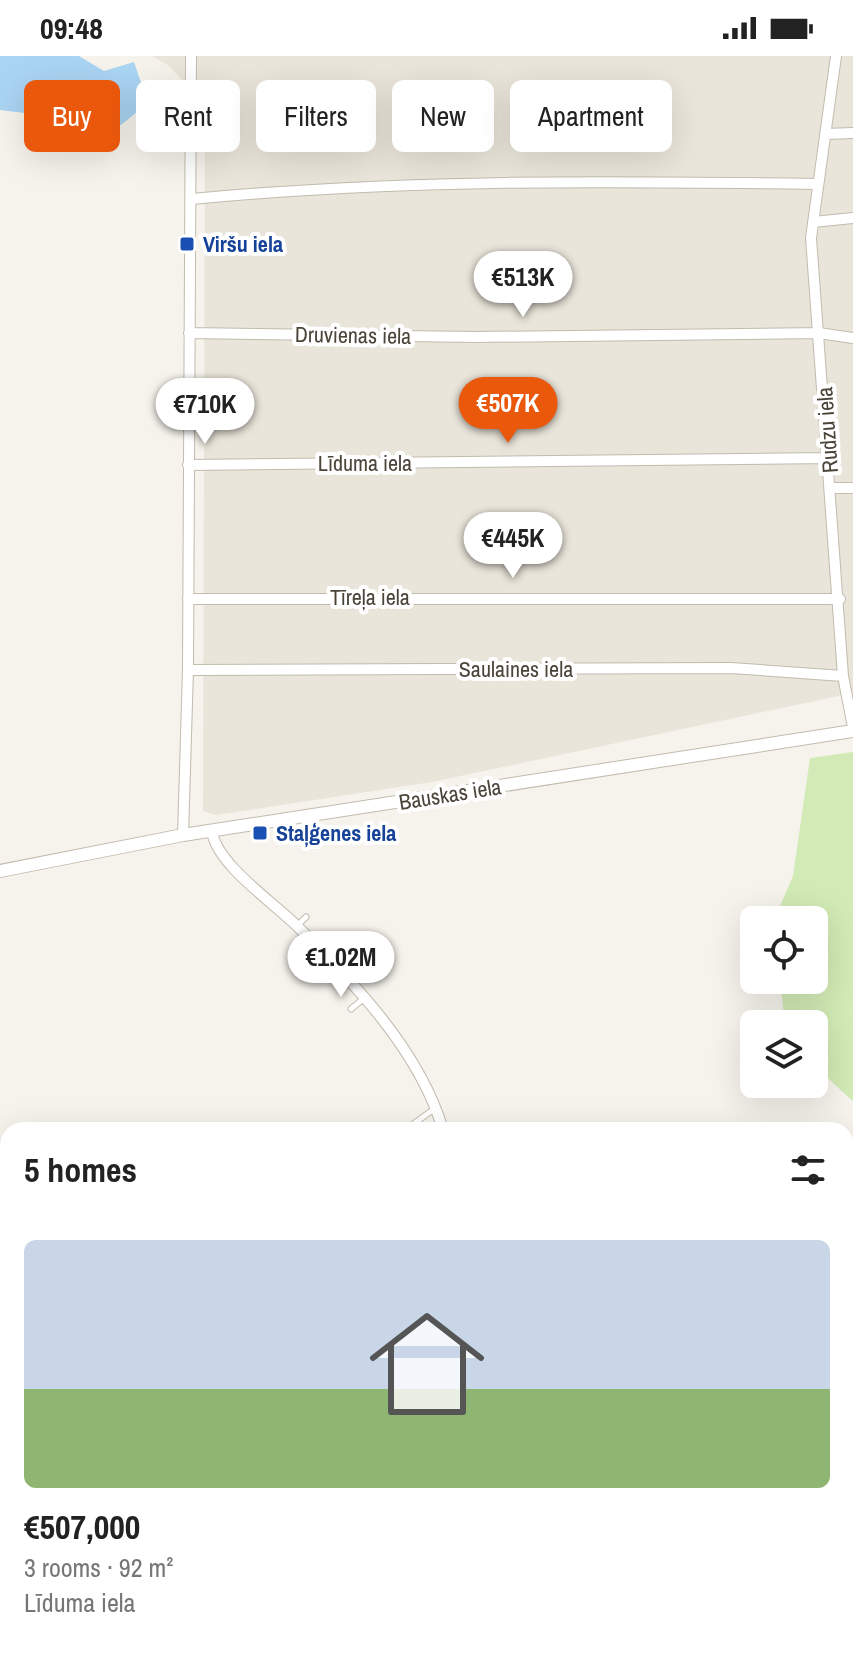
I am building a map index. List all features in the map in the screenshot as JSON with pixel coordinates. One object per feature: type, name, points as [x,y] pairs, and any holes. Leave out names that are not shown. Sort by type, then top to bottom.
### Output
[{"type":"street","points":[[183,835],[188,670],[191,56]]},
{"type":"street","name":"Rudzu iela","points":[[836,56],[811,238],[840,599],[843,676],[853,729]]},
{"type":"street","points":[[825,134],[853,133]]},
{"type":"street","points":[[192,199],[387,184],[614,181],[818,184]]},
{"type":"street","points":[[813,222],[853,218]]},
{"type":"street","name":"Druvienas iela","points":[[189,333],[491,337],[819,333],[853,338]]},
{"type":"street","name":"Līduma iela","points":[[188,465],[829,458]]},
{"type":"street","points":[[831,488],[853,488]]},
{"type":"street","name":"Tīreļa iela","points":[[188,599],[840,599]]},
{"type":"street","points":[[841,636],[853,636]]},
{"type":"street","name":"Saulaines iela","points":[[188,670],[731,668],[843,676]]},
{"type":"street","name":"Bauskas iela","points":[[0,871],[183,835],[853,729]]},
{"type":"street","points":[[212,831],[219,852],[297,926],[364,998],[398,1042],[440,1122]]},
{"type":"lane","points":[[297,926],[306,917]]},
{"type":"lane","points":[[351,1009],[364,998]]},
{"type":"lane","points":[[416,1122],[435,1109]]},
{"type":"shaded area","points":[[152,56],[853,56],[853,693],[432,782],[216,815],[203,811],[205,152],[240,152],[240,80],[182,80],[168,65]]},
{"type":"green space","points":[[853,752],[853,1101],[828,1077],[828,1010],[783,1010],[782,994],[828,994],[828,906],[780,906],[793,876],[810,758]]},
{"type":"water","points":[[0,56],[79,56],[104,71],[134,62],[140,80],[136,80],[136,113],[121,125],[120,80],[24,80],[24,113],[0,110]]},
{"type":"place","name":"Viršu iela","points":[[187,244]]},
{"type":"place","name":"Staļģenes iela","points":[[260,833]]}]
